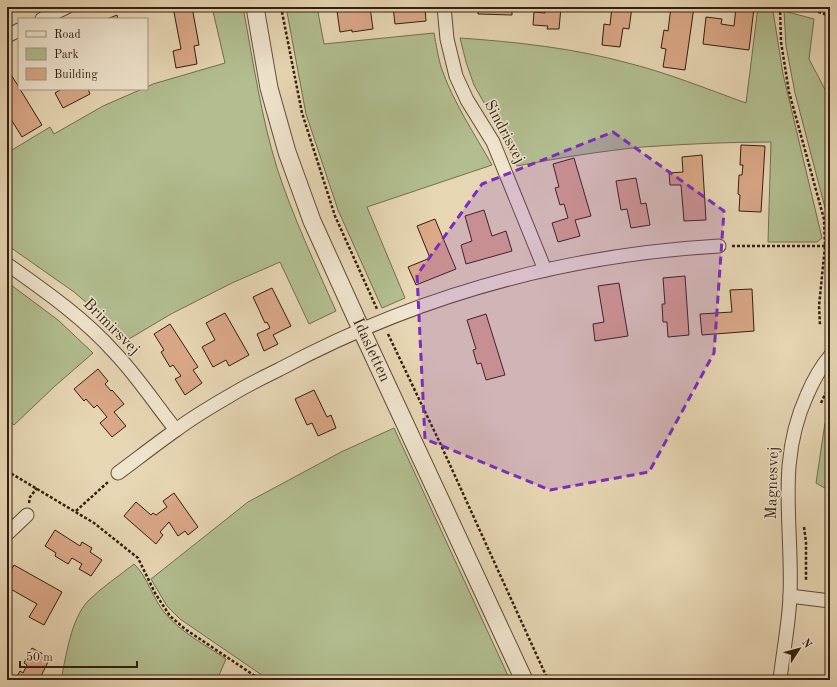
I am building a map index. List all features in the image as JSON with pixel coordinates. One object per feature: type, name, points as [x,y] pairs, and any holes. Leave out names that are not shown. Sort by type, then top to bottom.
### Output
[{"type":"street","points":[[44,18],[67,7]]},
{"type":"street","name":"Idasletten","points":[[255,7],[269,88],[287,152],[312,220],[524,680]]},
{"type":"street","name":"Sindrisvej","points":[[444,7],[447,39],[456,76],[467,100],[493,142],[545,270]]},
{"type":"street","points":[[7,36],[18,30]]},
{"type":"street","points":[[118,473],[176,430],[232,394],[334,341],[382,320],[462,291],[526,274],[627,254],[719,246]]},
{"type":"street","name":"Brimirsvej","points":[[7,264],[39,286],[85,323],[116,353],[176,430]]},
{"type":"street","name":"Magnesvej","points":[[780,680],[790,596],[790,554],[787,492],[788,466],[792,437],[799,413],[814,379],[830,356]]},
{"type":"street","points":[[7,534],[27,515]]},
{"type":"street","points":[[790,596],[830,601]]},
{"type":"path","points":[[282,7],[302,113],[333,209],[402,364],[440,443],[548,680]]},
{"type":"path","points":[[780,7],[781,42],[789,92],[824,219],[825,246],[819,306],[820,325]]},
{"type":"path","points":[[804,7],[830,16]]},
{"type":"path","points":[[719,246],[825,246]]},
{"type":"path","points":[[819,407],[830,384]]},
{"type":"path","points":[[7,471],[94,522],[138,558],[155,593],[170,616],[185,630],[261,680]]},
{"type":"path","points":[[76,511],[118,473]]},
{"type":"path","points":[[804,520],[806,574],[804,598]]},
{"type":"highlighted area","points":[[613,132],[724,211],[714,353],[649,472],[550,490],[425,439],[417,275],[482,184]]},
{"type":"green space","points":[[212,7],[243,7],[262,108],[277,168],[297,222],[336,311],[309,324],[280,262],[232,283],[171,314],[124,342],[100,314],[74,292],[7,245],[7,153],[50,127],[54,134],[103,106],[140,90],[148,90],[148,86],[153,84],[225,63]]},
{"type":"green space","points":[[286,7],[317,7],[324,44],[434,33],[441,67],[446,80],[464,117],[492,165],[367,207],[405,298],[382,308],[338,210],[306,114]]},
{"type":"green space","points":[[758,7],[763,7],[773,11],[783,74],[822,238],[817,242],[768,242],[771,142],[707,143],[643,147],[580,155],[517,166],[505,140],[474,85],[460,38],[503,41],[587,53],[643,67],[746,103]]},
{"type":"green space","points":[[784,11],[814,19],[809,59],[830,99],[830,227],[795,93],[786,46]]},
{"type":"green space","points":[[830,256],[830,303],[825,304]]},
{"type":"green space","points":[[7,282],[58,320],[93,353],[55,386],[14,425],[7,419]]},
{"type":"green space","points":[[825,423],[830,427],[830,491],[816,483]]},
{"type":"green space","points":[[394,428],[510,680],[269,680],[180,619],[167,606],[151,579],[248,502],[341,452]]},
{"type":"green space","points":[[134,564],[143,575],[157,601],[171,620],[186,633],[226,659],[217,680],[61,680],[70,638],[82,609],[99,591]]},
{"type":"building","points":[[173,7],[192,7],[199,45],[194,46],[197,64],[176,68],[173,51],[181,49]]},
{"type":"building","points":[[349,7],[370,7],[373,29],[340,32],[337,11],[349,10]]},
{"type":"building","points":[[393,7],[425,7],[426,21],[395,24]]},
{"type":"building","points":[[478,7],[512,7],[512,15],[478,14]]},
{"type":"building","points":[[546,7],[561,7],[559,29],[547,29],[548,26],[533,25],[534,12],[545,13]]},
{"type":"building","points":[[612,7],[632,7],[629,29],[623,28],[620,47],[602,45],[604,24],[610,25]]},
{"type":"building","points":[[671,7],[694,7],[685,70],[663,67],[666,49],[661,48],[664,30],[668,31]]},
{"type":"building","points":[[736,7],[754,8],[749,50],[703,44],[706,17],[722,19],[721,24],[734,26]]},
{"type":"building","points":[[117,15],[118,18],[110,18]]},
{"type":"building","points":[[7,68],[18,86],[18,90],[21,90],[42,125],[22,137],[7,113]]},
{"type":"building","points":[[60,90],[88,90],[90,94],[63,108],[55,93]]},
{"type":"building","points":[[741,145],[765,146],[761,212],[739,211],[739,175],[742,175],[743,165],[740,165]]},
{"type":"building","points":[[702,155],[706,220],[684,221],[681,185],[670,185],[669,173],[683,172],[682,157]]},
{"type":"building","points":[[574,158],[591,216],[575,220],[580,236],[558,242],[552,223],[568,218],[564,204],[560,205],[555,188],[559,187],[553,164]]},
{"type":"building","points":[[636,178],[641,204],[646,203],[650,225],[631,228],[627,209],[621,210],[616,181]]},
{"type":"building","points":[[484,210],[492,236],[506,231],[512,251],[466,264],[461,245],[472,241],[465,216]]},
{"type":"building","points":[[435,219],[456,269],[416,285],[408,267],[430,258],[417,226]]},
{"type":"building","points":[[685,276],[689,335],[668,337],[667,322],[663,322],[662,304],[665,304],[663,278]]},
{"type":"building","points":[[619,283],[628,336],[595,341],[593,324],[604,322],[598,286]]},
{"type":"building","points":[[272,288],[291,326],[273,335],[278,344],[264,351],[257,334],[270,328],[267,322],[265,323],[253,297]]},
{"type":"building","points":[[752,289],[754,331],[702,335],[700,314],[732,312],[730,290]]},
{"type":"building","points":[[225,313],[249,355],[229,366],[226,360],[213,367],[202,347],[215,340],[206,323]]},
{"type":"building","points":[[486,314],[505,375],[486,380],[481,363],[477,364],[473,350],[476,349],[467,320]]},
{"type":"building","points":[[170,324],[198,367],[193,370],[202,383],[185,395],[175,379],[181,376],[173,365],[170,367],[161,352],[164,350],[154,334]]},
{"type":"building","points":[[98,369],[108,381],[105,384],[124,404],[114,412],[126,426],[112,437],[100,423],[107,417],[97,405],[94,408],[86,399],[84,401],[74,389]]},
{"type":"building","points":[[314,390],[327,417],[331,415],[336,428],[318,436],[312,423],[307,425],[295,399]]},
{"type":"building","points":[[174,493],[198,527],[188,535],[185,531],[178,536],[169,522],[160,532],[163,535],[156,544],[124,516],[136,502],[151,515],[153,513],[156,515],[167,507],[163,501]]},
{"type":"building","points":[[55,530],[80,546],[82,542],[92,548],[90,552],[102,560],[91,576],[79,569],[82,564],[72,558],[68,564],[55,556],[56,553],[45,546]]},
{"type":"building","points":[[14,565],[62,592],[44,625],[29,617],[37,604],[7,587],[7,577]]},
{"type":"building","points":[[32,648],[50,658],[39,680],[15,680],[20,671],[23,673],[27,665],[24,663]]}]
